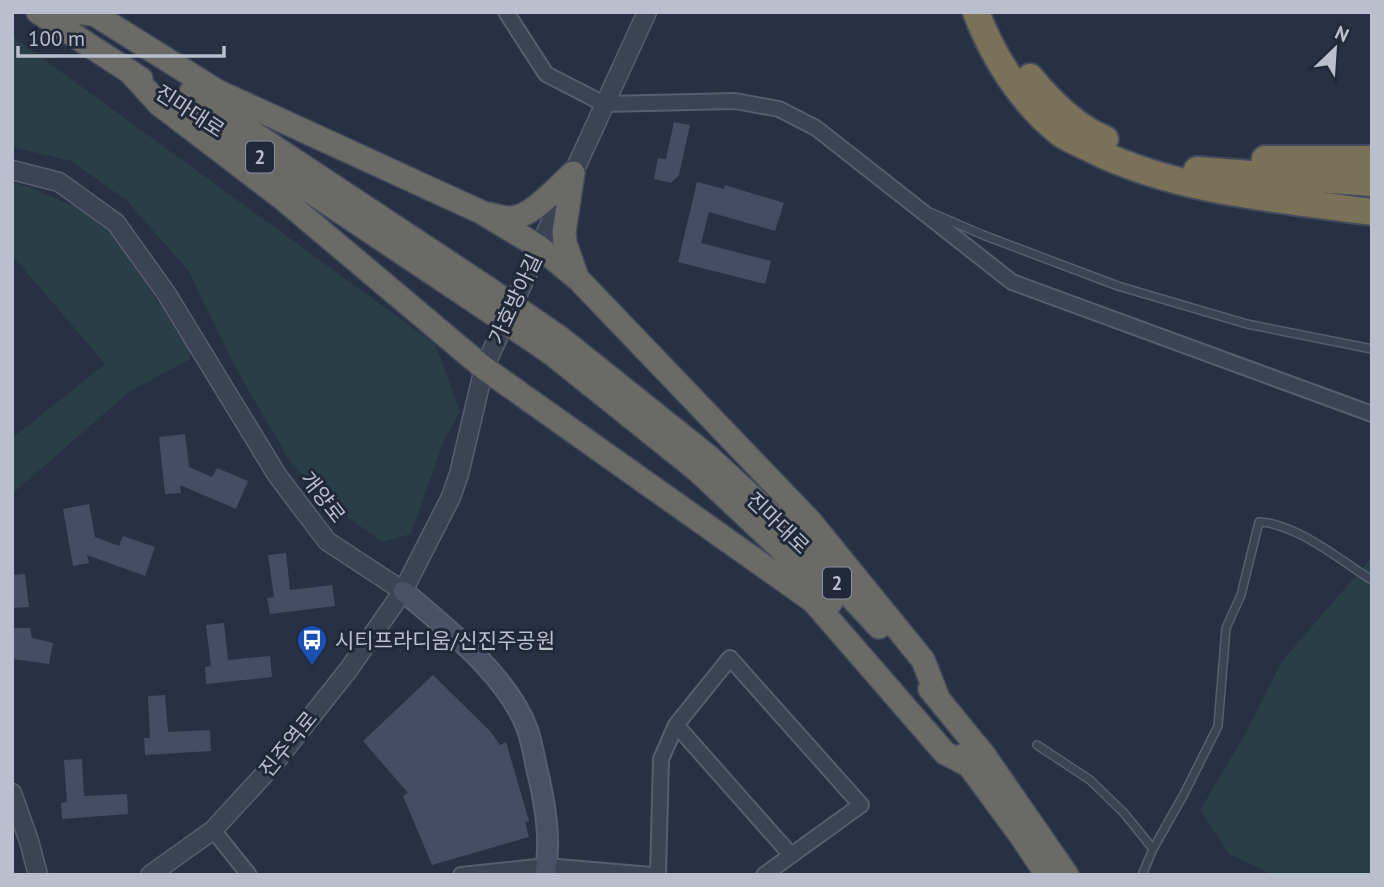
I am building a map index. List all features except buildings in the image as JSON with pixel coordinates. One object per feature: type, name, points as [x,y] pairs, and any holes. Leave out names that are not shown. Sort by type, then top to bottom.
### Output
[{"type":"highway","name":"진마대로","points":[[38,12],[483,296]]},
{"type":"highway","name":"진마대로","points":[[69,12],[483,296]]},
{"type":"highway","points":[[69,12],[94,14],[217,91],[481,212],[539,247],[579,280],[810,521],[923,660],[938,698]]},
{"type":"highway","points":[[976,12],[988,42],[1023,93],[1042,116],[1074,141],[1122,163],[1178,180],[1259,196],[1372,212]]},
{"type":"highway","points":[[993,12],[1019,65],[1041,91],[1093,134],[1188,169],[1372,183]]},
{"type":"highway","points":[[130,71],[159,104],[282,198],[484,368],[813,601],[945,753],[970,766]]},
{"type":"highway","points":[[1188,169],[1234,159],[1372,159]]},
{"type":"highway","points":[[481,212],[509,218],[519,217],[530,211],[573,173]]},
{"type":"highway","points":[[573,173],[564,232],[565,243],[579,280]]},
{"type":"highway","name":"2","points":[[483,296],[555,345]]},
{"type":"highway","name":"진마대로","points":[[555,345],[709,457],[791,533],[887,636],[938,698],[991,765],[1068,875]]},
{"type":"highway","name":"진마대로","points":[[555,345],[697,470],[778,546],[874,648],[970,766],[1046,875]]},
{"type":"main road","name":"개양로","points":[[403,591],[457,638],[502,684],[528,729],[548,828],[546,870]]},
{"type":"street","points":[[506,12],[546,74],[604,104],[735,101],[779,109],[816,128],[1012,282],[1372,414]]},
{"type":"street","name":"가호방아길","points":[[403,591],[451,497],[484,368],[647,12]]},
{"type":"street","name":"개양로","points":[[12,170],[59,182],[116,223],[166,293],[277,475],[327,541],[403,591]]},
{"type":"street","name":"진주역로","points":[[150,875],[213,830],[272,766],[349,669],[403,591]]},
{"type":"street","points":[[658,875],[661,759],[676,725],[730,658],[861,805],[764,875]]},
{"type":"street","points":[[676,725],[791,855]]},
{"type":"street","points":[[12,793],[38,875]]},
{"type":"street","points":[[213,830],[249,875]]},
{"type":"street","points":[[461,875],[546,870],[652,875]]},
{"type":"lane","points":[[914,204],[983,234],[1118,286],[1247,324],[1372,349]]},
{"type":"lane","points":[[1142,875],[1218,726],[1226,628],[1241,595],[1259,522],[1270,523],[1306,538],[1372,580]]},
{"type":"lane","points":[[1037,745],[1090,779],[1124,813],[1153,849]]},
{"type":"shaded area","points":[[12,36],[435,344],[460,411],[443,443],[411,534],[382,542],[346,516],[292,465],[234,365],[188,270],[126,200],[71,161],[12,147]]},
{"type":"shaded area","points":[[12,182],[78,208],[108,227],[190,350],[190,359],[129,392],[12,494],[12,438],[105,364],[12,255]]},
{"type":"shaded area","points":[[1371,558],[1372,875],[1273,875],[1229,854],[1200,810],[1244,736],[1282,661]]},
{"type":"place","name":"시티프라디움/신진주공원","points":[[312,667]]}]
